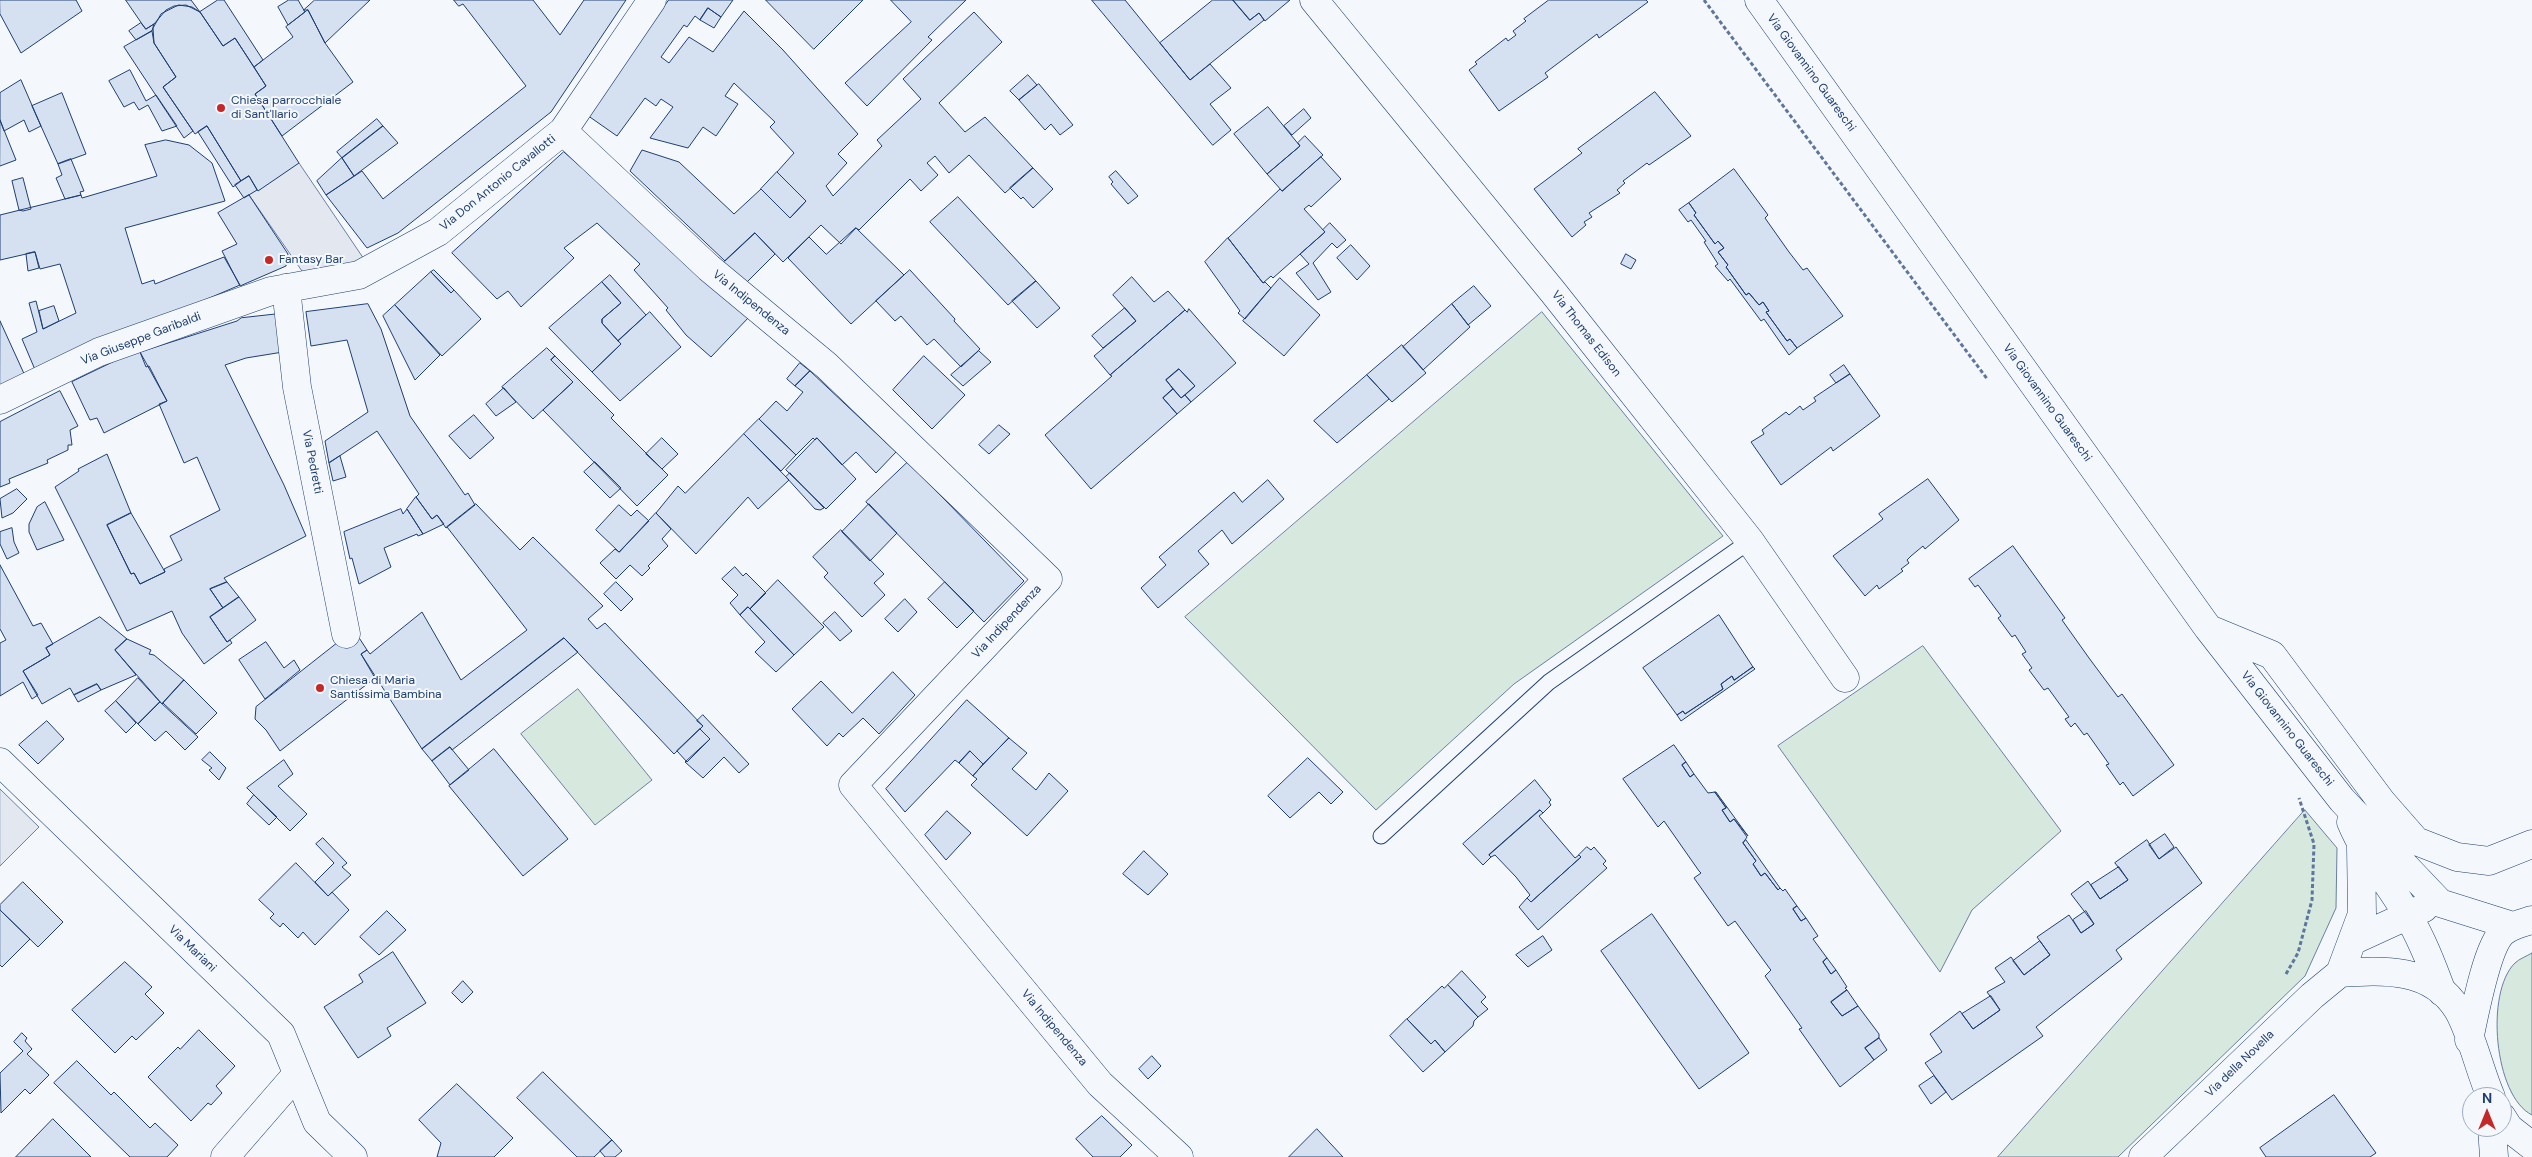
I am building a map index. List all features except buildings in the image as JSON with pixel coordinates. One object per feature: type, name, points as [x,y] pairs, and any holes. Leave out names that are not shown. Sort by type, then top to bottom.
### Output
[{"type":"street","name":"Via Don Antonio Cavallotti","points":[[286,288],[359,275],[438,232],[563,131],[652,0]]},
{"type":"street","name":"Via Thomas Edison","points":[[1314,0],[1560,300],[1750,541],[1845,678]]},
{"type":"street","name":"Via Giovannino Guareschi","points":[[1759,0],[2208,628],[2342,800]]},
{"type":"street","name":"Via Indipendenza","points":[[563,131],[709,268],[827,366],[1048,579],[853,785],[1100,1084],[1179,1157]]},
{"type":"street","name":"Via Giuseppe Garibaldi","points":[[0,400],[99,352],[271,291],[286,288]]},
{"type":"street","name":"Via Pedretti","points":[[286,288],[297,387],[346,634]]},
{"type":"street","points":[[2208,628],[2272,655],[2376,794],[2416,841],[2457,857],[2489,862],[2532,844]]},
{"type":"street","name":"Via Mariani","points":[[0,762],[281,1034],[317,1122],[353,1157]]},
{"type":"street","points":[[2342,800],[2362,846],[2407,914],[2428,954],[2442,992]]},
{"type":"street","points":[[2342,800],[2440,903]]},
{"type":"street","points":[[2362,846],[2362,914],[2340,973],[2375,970],[2400,971],[2419,978],[2442,992],[2458,1010],[2485,1087]]},
{"type":"street","points":[[2352,941],[2407,914],[2440,903],[2522,923]]},
{"type":"street","points":[[2469,1040],[2489,960],[2502,934],[2522,923]]},
{"type":"street","name":"Via della Novella","points":[[2143,1157],[2312,996],[2340,973]]},
{"type":"street","points":[[225,1157],[297,1074]]},
{"type":"street","points":[[2512,1130],[2532,1146]]},
{"type":"street","points":[[2493,1137],[2494,1157]]},
{"type":"lane","points":[[1381,836],[1549,682],[1750,541]]},
{"type":"path","points":[[1704,0],[1991,384]]},
{"type":"path","points":[[2285,976],[2298,953],[2312,900],[2314,844],[2296,791]]},
{"type":"shaded area","points":[[299,163],[370,268],[311,284],[249,195]]},
{"type":"shaded area","points":[[1542,312],[1723,536],[1514,684],[1376,810],[1185,617]]},
{"type":"shaded area","points":[[1923,646],[2061,831],[1972,910],[1940,972],[1778,746]]},
{"type":"shaded area","points":[[578,689],[652,780],[595,825],[521,734]]},
{"type":"shaded area","points":[[0,789],[39,827],[0,866]]},
{"type":"shaded area","points":[[2305,810],[2337,848],[2336,908],[2305,976],[2118,1157],[1998,1157]]},
{"type":"shaded area","points":[[2532,953],[2532,1115],[2519,1104],[2512,1092],[2512,1087],[2509,1087],[2502,1066],[2498,1043],[2497,1019],[2500,996],[2506,977],[2515,963]]},
{"type":"place","name":"Chiesa parrocchiale di Sant'Ilario","points":[[221,108]]},
{"type":"place","name":"Fantasy Bar","points":[[269,260]]},
{"type":"place","name":"Chiesa di Maria Santissima Bambina","points":[[320,688]]}]
